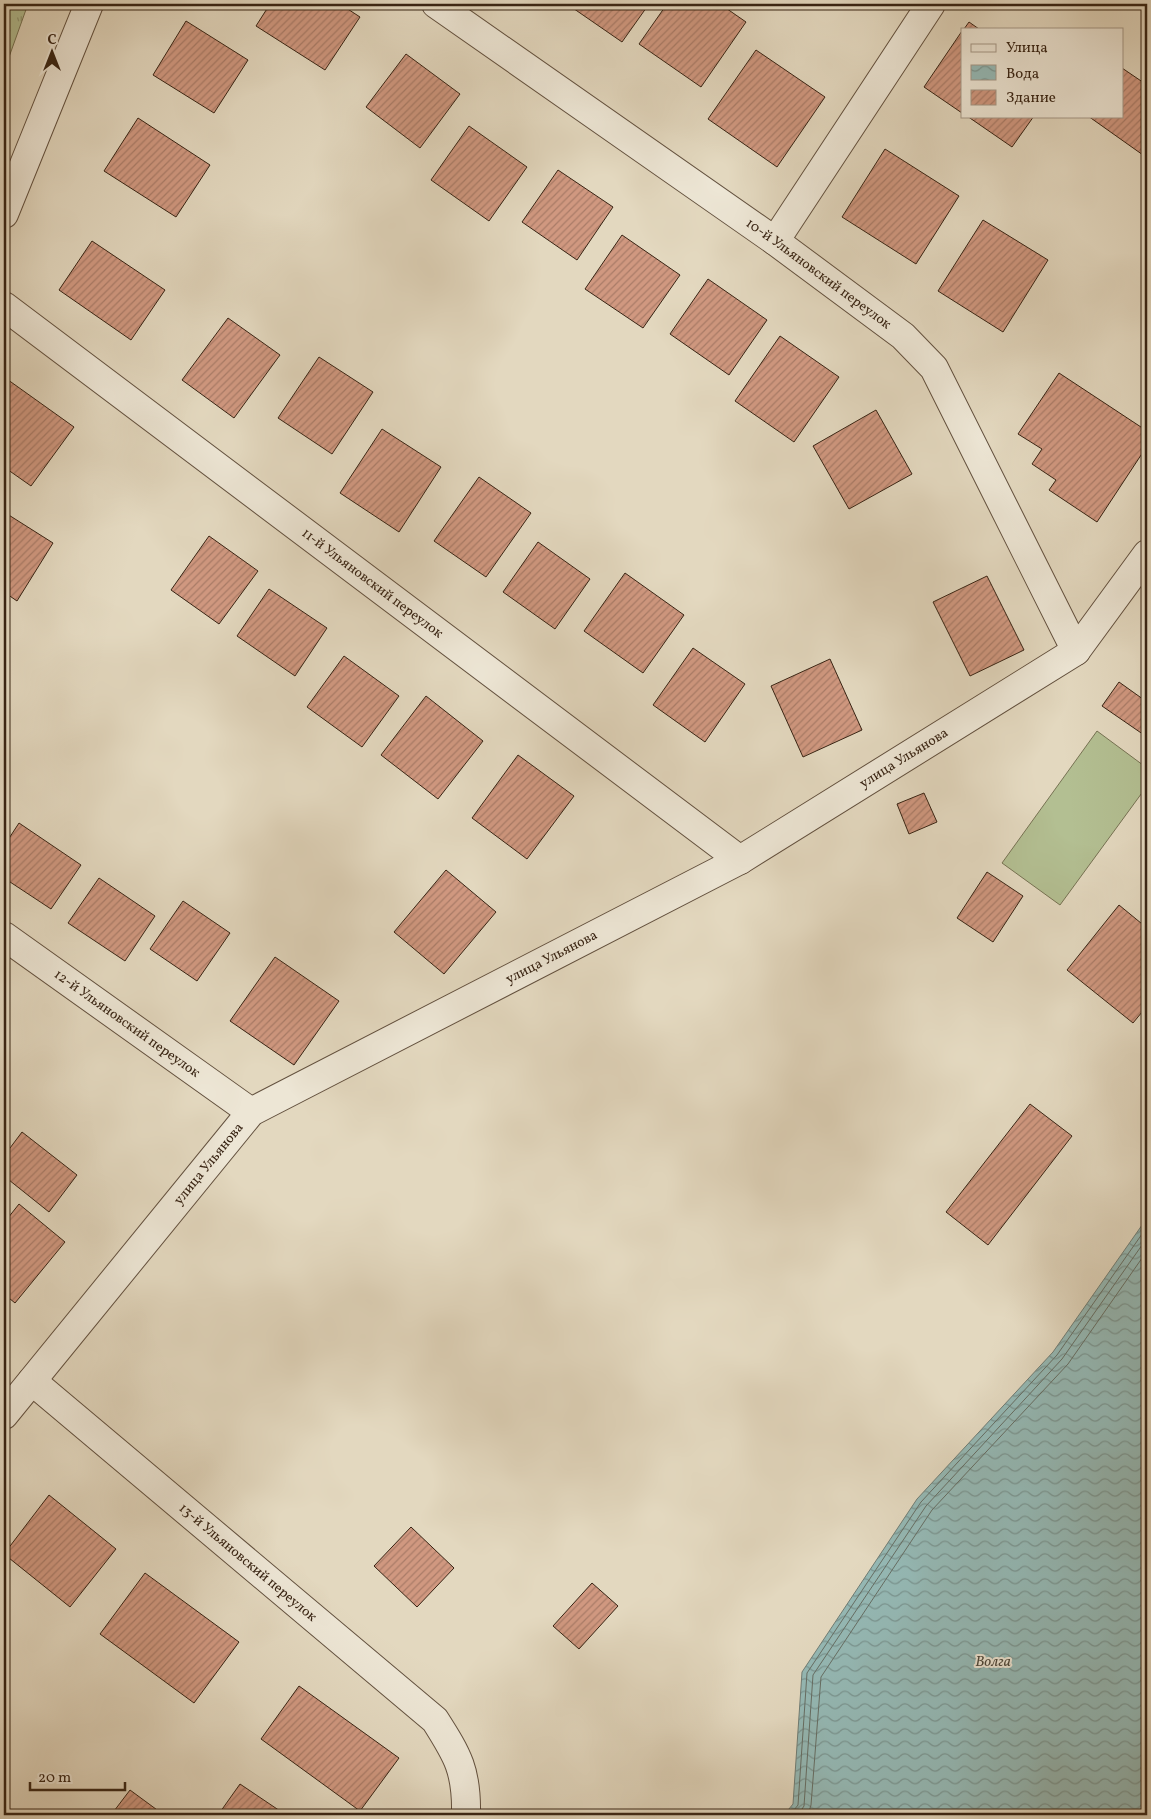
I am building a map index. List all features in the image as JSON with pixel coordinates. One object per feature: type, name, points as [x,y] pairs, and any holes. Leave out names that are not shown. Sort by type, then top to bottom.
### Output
[{"type":"street","points":[[4,214],[89,4]]},
{"type":"street","name":"10-й Ульяновский переулок","points":[[436,4],[775,241],[902,336],[934,368],[1076,651]]},
{"type":"street","points":[[775,241],[931,4]]},
{"type":"street","name":"11-й Ульяновский переулок","points":[[4,306],[740,860]]},
{"type":"street","name":"улица Ульянова","points":[[4,1415],[251,1112],[740,860],[1076,651],[1147,554]]},
{"type":"street","name":"12-й Ульяновский переулок","points":[[4,936],[251,1112]]},
{"type":"street","name":"13-й Ульяновский переулок","points":[[32,1381],[435,1720],[455,1751],[464,1775],[466,1815]]},
{"type":"green space","points":[[4,4],[28,4],[4,71]]},
{"type":"green space","points":[[1097,731],[1147,768],[1147,786],[1060,905],[1002,863]]},
{"type":"water","name":"Волга","points":[[1147,1218],[1147,1815],[784,1815],[793,1804],[802,1672],[917,1499],[1053,1352]]},
{"type":"building","points":[[270,4],[340,4],[360,17],[325,70],[256,26]]},
{"type":"building","points":[[567,4],[649,4],[622,42]]},
{"type":"building","points":[[667,4],[720,4],[746,22],[701,87],[639,44]]},
{"type":"building","points":[[186,21],[248,60],[214,113],[153,75]]},
{"type":"building","points":[[969,22],[978,28],[965,28]]},
{"type":"building","points":[[961,32],[961,112],[924,87]]},
{"type":"building","points":[[756,50],[825,97],[777,167],[708,119]]},
{"type":"building","points":[[406,54],[460,94],[420,148],[366,107]]},
{"type":"building","points":[[1124,69],[1147,85],[1147,150],[1143,155],[1091,118],[1124,118]]},
{"type":"building","points":[[138,118],[210,165],[176,217],[104,171]]},
{"type":"building","points":[[970,118],[1033,118],[1012,147]]},
{"type":"building","points":[[469,126],[527,167],[489,221],[431,180]]},
{"type":"building","points":[[885,149],[959,196],[916,264],[842,217]]},
{"type":"building","points":[[558,170],[613,207],[577,260],[522,222]]},
{"type":"building","points":[[983,220],[1048,260],[1003,332],[938,291]]},
{"type":"building","points":[[622,235],[680,275],[643,328],[585,289]]},
{"type":"building","points":[[92,241],[165,290],[131,340],[59,290]]},
{"type":"building","points":[[708,279],[767,320],[729,375],[670,334]]},
{"type":"building","points":[[228,318],[280,355],[234,418],[182,380]]},
{"type":"building","points":[[780,336],[839,377],[794,442],[735,401]]},
{"type":"building","points":[[319,357],[373,392],[332,454],[278,418]]},
{"type":"building","points":[[1059,373],[1147,431],[1147,446],[1097,522],[1049,490],[1056,480],[1032,464],[1042,449],[1018,434]]},
{"type":"building","points":[[4,377],[74,427],[31,486],[4,467]]},
{"type":"building","points":[[876,410],[912,474],[849,509],[813,446]]},
{"type":"building","points":[[382,429],[441,467],[399,532],[340,493]]},
{"type":"building","points":[[479,477],[531,513],[486,577],[434,541]]},
{"type":"building","points":[[4,512],[53,543],[17,601],[4,592]]},
{"type":"building","points":[[209,536],[258,571],[219,624],[171,590]]},
{"type":"building","points":[[538,542],[590,579],[555,629],[503,592]]},
{"type":"building","points":[[625,573],[684,615],[643,673],[584,631]]},
{"type":"building","points":[[987,576],[1024,650],[970,676],[933,602]]},
{"type":"building","points":[[269,589],[327,628],[295,676],[237,636]]},
{"type":"building","points":[[693,648],[745,684],[705,742],[653,705]]},
{"type":"building","points":[[344,656],[399,696],[362,747],[307,707]]},
{"type":"building","points":[[830,659],[862,730],[803,757],[771,686]]},
{"type":"building","points":[[1119,682],[1147,702],[1147,737],[1102,706]]},
{"type":"building","points":[[426,696],[483,741],[438,799],[381,755]]},
{"type":"building","points":[[518,755],[574,796],[527,859],[472,818]]},
{"type":"building","points":[[924,793],[937,822],[909,834],[897,804]]},
{"type":"building","points":[[19,823],[81,865],[51,909],[4,878],[4,846]]},
{"type":"building","points":[[446,870],[496,912],[444,974],[394,932]]},
{"type":"building","points":[[987,872],[1023,896],[993,942],[957,918]]},
{"type":"building","points":[[99,878],[155,916],[125,961],[68,923]]},
{"type":"building","points":[[183,901],[230,933],[197,981],[150,949]]},
{"type":"building","points":[[1119,905],[1147,928],[1147,1006],[1133,1023],[1067,970]]},
{"type":"building","points":[[275,957],[339,1001],[294,1065],[230,1021]]},
{"type":"building","points":[[1030,1104],[1072,1136],[988,1245],[946,1212]]},
{"type":"building","points":[[22,1132],[77,1175],[49,1212],[4,1176],[4,1156]]},
{"type":"building","points":[[19,1204],[65,1242],[15,1303],[4,1294],[4,1223]]},
{"type":"building","points":[[49,1495],[116,1549],[70,1607],[4,1554]]},
{"type":"building","points":[[411,1527],[454,1568],[417,1607],[374,1566]]},
{"type":"building","points":[[145,1573],[239,1642],[194,1703],[100,1634]]},
{"type":"building","points":[[592,1583],[618,1606],[579,1649],[553,1626]]},
{"type":"building","points":[[299,1686],[399,1758],[360,1811],[261,1739]]},
{"type":"building","points":[[240,1784],[286,1815],[218,1815]]},
{"type":"building","points":[[130,1790],[164,1815],[111,1815]]}]
